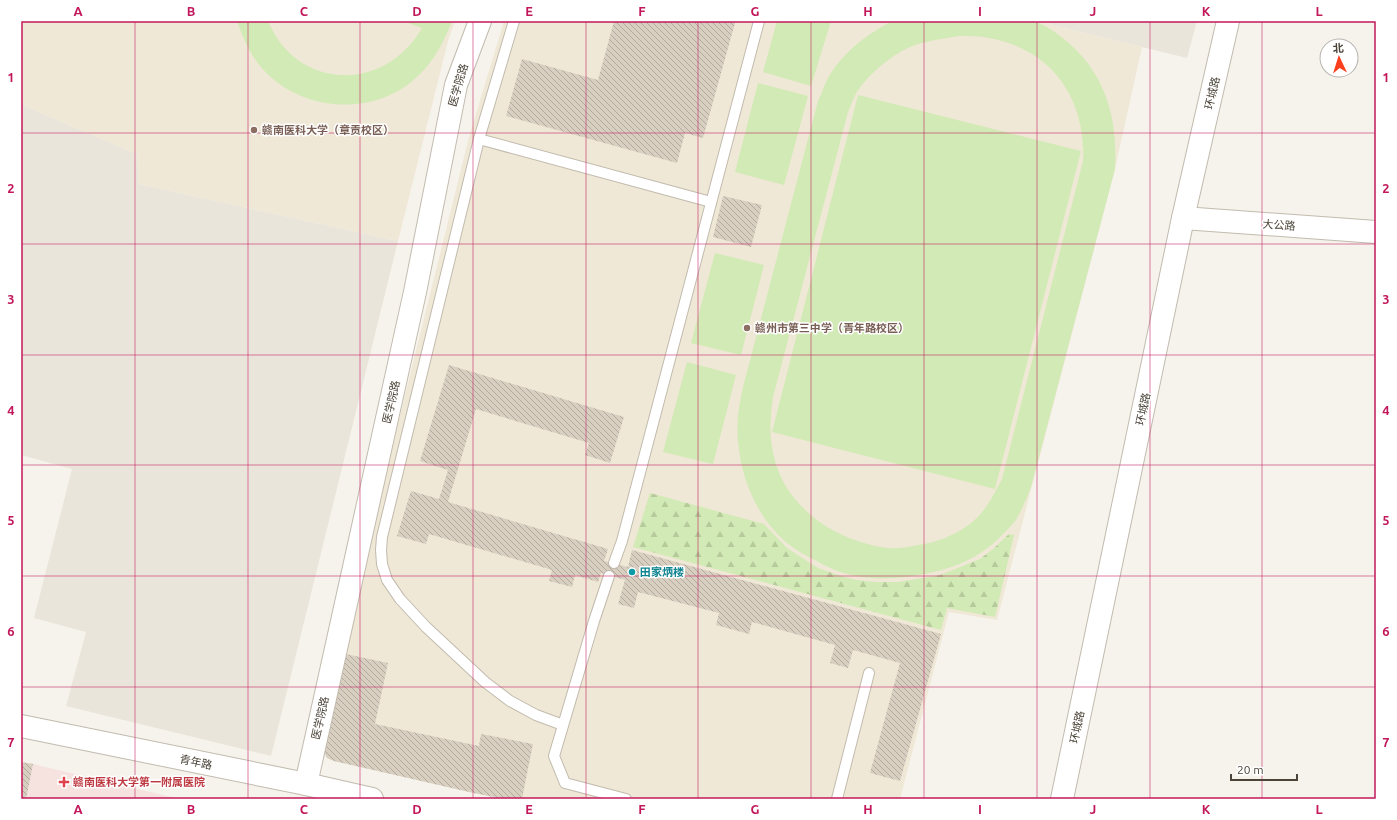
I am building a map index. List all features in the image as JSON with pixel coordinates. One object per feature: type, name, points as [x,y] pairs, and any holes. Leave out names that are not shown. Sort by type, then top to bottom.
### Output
[{"type":"street","name":"医学院路","points":[[306,784],[415,292],[456,85],[480,21]]},
{"type":"street","name":"环城路","points":[[1062,799],[1183,218],[1228,21]]},
{"type":"street","name":"大公路","points":[[1183,218],[1376,232]]},
{"type":"street","name":"青年路","points":[[21,726],[306,784],[372,799]]},
{"type":"lane","points":[[514,21],[478,139],[382,537],[381,550],[382,564],[387,580],[400,599],[426,627],[485,682],[510,701],[536,715],[563,725]]},
{"type":"lane","points":[[614,564],[622,540],[759,21]]},
{"type":"lane","points":[[478,139],[711,202]]},
{"type":"lane","points":[[609,576],[554,756],[565,783],[626,799]]},
{"type":"lane","points":[[837,799],[869,673]]},
{"type":"shaded area","name":"赣南医科大学（章贡校区）","points":[[21,21],[455,21],[448,41],[398,241],[139,184],[137,154],[27,107],[21,102]]},
{"type":"shaded area","name":"赣州市第三中学（青年路校区）","points":[[504,21],[1044,21],[1055,26],[1142,47],[1115,169],[997,620],[949,612],[900,799],[503,799],[334,761],[327,758],[341,653],[469,137]]},
{"type":"shaded area","points":[[1044,21],[1197,21],[1187,58],[1055,26]]},
{"type":"shaded area","points":[[21,102],[27,107],[137,154],[139,184],[398,241],[271,756],[66,706],[86,632],[34,618],[72,469],[21,455]]},
{"type":"shaded area","name":"赣南医科大学第一附属医院","points":[[21,762],[33,764],[180,799],[21,799]]},
{"type":"green space","points":[[1027,20],[1036,22],[1053,31],[1078,52],[1090,66],[1099,81],[1111,114],[1114,131],[1115,169],[1031,487],[1016,520],[992,545],[965,562],[946,569],[925,574],[901,577],[870,578],[844,573],[822,564],[791,546],[770,525],[761,513],[748,485],[740,456],[737,427],[743,387],[818,101],[825,83],[840,60],[864,38],[892,21]],"holes":[[[959,36],[985,37],[1011,44],[1031,53],[1047,65],[1061,80],[1071,98],[1078,117],[1082,138],[1083,161],[1002,479],[991,499],[977,518],[954,534],[927,543],[903,548],[888,548],[851,539],[833,530],[817,520],[802,507],[790,492],[780,476],[772,450],[770,427],[773,397],[848,112],[856,94],[873,73],[901,52],[926,42]]]},
{"type":"green space","points":[[237,21],[268,21],[281,44],[299,61],[320,71],[342,75],[365,73],[386,64],[406,49],[422,28],[403,21],[452,21],[442,43],[430,63],[419,75],[401,89],[382,98],[360,103],[338,104],[317,101],[296,94],[277,82],[261,67],[253,56]]},
{"type":"green space","points":[[777,21],[831,21],[811,86],[763,72]]},
{"type":"green space","points":[[758,83],[808,96],[784,185],[735,172]]},
{"type":"green space","points":[[858,95],[1081,151],[995,489],[772,432]]},
{"type":"green space","points":[[715,253],[764,265],[741,355],[691,343]]},
{"type":"green space","points":[[687,362],[736,375],[713,464],[663,452]]},
{"type":"green space","points":[[650,493],[764,524],[787,548],[818,568],[856,580],[898,582],[940,575],[980,559],[1009,534],[1014,535],[995,617],[947,608],[941,630],[633,547]]},
{"type":"building","points":[[614,21],[727,21],[735,23],[703,138],[685,133],[677,163],[506,116],[522,59],[598,80]]},
{"type":"building","points":[[723,196],[762,205],[751,247],[713,237]]},
{"type":"building","name":"田家炳楼","points":[[449,365],[624,417],[610,463],[585,455],[589,443],[476,409],[448,502],[608,549],[604,561],[628,567],[632,550],[941,634],[900,781],[870,773],[900,663],[853,650],[848,668],[830,663],[835,645],[752,622],[749,634],[716,625],[719,613],[638,592],[634,608],[618,604],[625,580],[601,573],[598,582],[575,575],[572,587],[549,581],[552,570],[429,534],[426,544],[397,536],[411,491],[439,499],[448,470],[420,461]]},
{"type":"building","points":[[341,653],[388,663],[375,724],[479,746],[481,734],[533,744],[522,799],[503,799],[469,792],[334,761],[327,758],[323,751]]},
{"type":"building","points":[[21,762],[33,764],[26,799],[21,799]]},
{"type":"place","name":"赣南医科大学（章贡校区）","points":[[254,130]]},
{"type":"place","name":"赣州市第三中学（青年路校区）","points":[[747,328]]},
{"type":"place","name":"田家炳楼","points":[[632,572]]},
{"type":"place","name":"赣南医科大学第一附属医院","points":[[64,782]]}]
